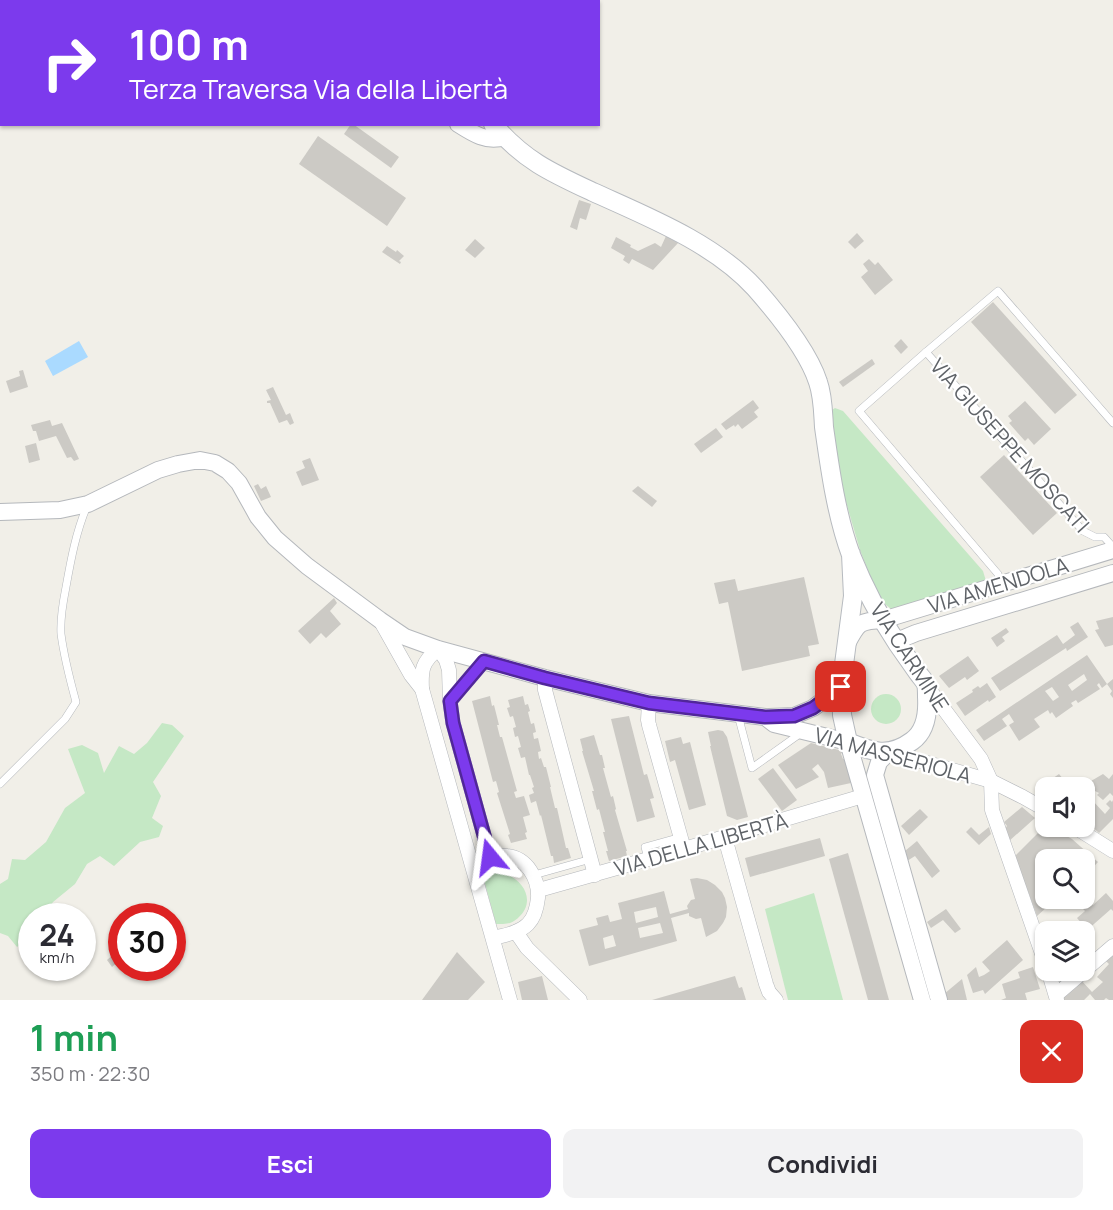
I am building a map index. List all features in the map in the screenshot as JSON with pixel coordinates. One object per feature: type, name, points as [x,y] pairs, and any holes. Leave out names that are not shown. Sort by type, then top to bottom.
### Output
[{"type":"main road","points":[[498,131],[522,154],[542,167],[698,244],[736,270],[755,288],[801,347],[818,381],[832,478],[851,554]]},
{"type":"main road","name":"VIA CARMINE","points":[[851,554],[883,620],[926,685]]},
{"type":"main road","name":"VIA CARMINE","points":[[847,644],[853,596],[851,554]]},
{"type":"main road","points":[[847,644],[841,687],[842,715],[848,742]]},
{"type":"main road","points":[[889,752],[903,747],[916,738],[924,727],[928,712],[926,685]]},
{"type":"main road","name":"VIA MASSERIOLA","points":[[848,742],[869,750],[889,752]]},
{"type":"street","points":[[461,126],[490,139],[498,139],[498,131]]},
{"type":"street","name":"VIA MASSERIOLA","points":[[0,512],[60,510],[88,504],[158,470],[200,460],[216,463],[228,471],[239,483],[258,517],[275,538],[307,566],[405,637],[438,649],[545,678],[649,703],[765,717],[774,724],[848,742]]},
{"type":"street","name":"VIA AMENDOLA","points":[[883,620],[1113,548]]},
{"type":"street","name":"VIA AMENDOLA","points":[[897,643],[916,633],[1113,573]]},
{"type":"street","points":[[380,620],[411,675],[422,689]]},
{"type":"street","points":[[847,644],[855,629],[865,621],[883,620]]},
{"type":"street","points":[[490,857],[451,707],[447,660],[438,649],[424,664],[422,689],[493,938],[508,999]]},
{"type":"street","points":[[430,717],[451,707],[484,661]]},
{"type":"street","points":[[545,678],[545,690],[595,875]]},
{"type":"street","name":"VIA CARMINE","points":[[926,685],[981,759],[991,781]]},
{"type":"street","points":[[765,717],[794,716],[813,708],[841,687]]},
{"type":"street","points":[[649,703],[649,725],[682,843]]},
{"type":"street","points":[[848,742],[922,1000]]},
{"type":"street","points":[[889,752],[879,762],[875,775],[939,1000]]},
{"type":"street","name":"VIA MASSERIOLA","points":[[889,752],[991,781]]},
{"type":"street","points":[[1035,804],[991,781],[992,810],[1035,933]]},
{"type":"street","name":"VIA DELLA LIBERTÀ","points":[[538,890],[648,860],[682,843],[725,838],[863,796]]},
{"type":"street","points":[[1091,837],[1113,851]]},
{"type":"street","points":[[725,838],[766,984],[776,1000]]},
{"type":"street","points":[[472,866],[480,859],[509,856],[523,862],[534,875],[538,890],[537,908],[528,923],[516,932],[493,938]]},
{"type":"street","points":[[516,932],[526,948],[580,1000]]},
{"type":"street","points":[[1050,981],[1053,997],[1113,946]]},
{"type":"lane","name":"VIA GIUSEPPE MOSCATI","points":[[1113,423],[998,291],[926,352],[1083,531],[1095,537],[1104,537],[1113,548]]},
{"type":"lane","points":[[926,352],[859,411],[998,574],[1001,584]]},
{"type":"lane","points":[[0,784],[65,719],[76,702],[61,632],[70,561],[78,526],[88,504]]},
{"type":"lane","points":[[738,714],[752,768],[803,732]]},
{"type":"lane","points":[[534,875],[591,860]]},
{"type":"green space","points":[[835,408],[843,411],[983,571],[986,581],[891,609],[879,599],[860,550],[834,455],[832,410]]},
{"type":"green space","points":[[886,694],[896,699],[901,709],[896,719],[886,724],[876,719],[871,709],[876,699]]},
{"type":"green space","points":[[162,723],[172,725],[184,736],[153,782],[161,796],[152,818],[163,826],[159,837],[140,842],[114,866],[100,856],[87,864],[75,884],[52,903],[18,903],[17,947],[8,936],[0,933],[0,884],[8,879],[12,859],[25,860],[46,842],[65,808],[85,793],[68,749],[82,745],[98,753],[104,773],[119,746],[134,754],[147,743]]},
{"type":"green space","points":[[495,873],[512,877],[519,882],[527,896],[524,911],[510,923],[496,924],[484,880]]},
{"type":"green space","points":[[814,893],[843,1000],[788,1000],[765,909]]},
{"type":"water","points":[[79,341],[88,357],[53,376],[45,361]]},
{"type":"building","points":[[350,126],[356,126],[399,157],[391,168],[344,134]]},
{"type":"building","points":[[318,136],[406,198],[387,226],[299,164]]},
{"type":"building","points":[[579,200],[591,204],[586,220],[580,218],[577,230],[570,227]]},
{"type":"building","points":[[857,233],[864,241],[855,249],[848,242]]},
{"type":"building","points":[[666,236],[678,243],[653,270],[632,259],[629,264],[623,260],[625,256],[611,248],[616,237],[638,251],[655,243],[661,247]]},
{"type":"building","points":[[475,239],[485,248],[475,258],[465,250]]},
{"type":"building","points":[[387,246],[404,256],[399,261],[400,264],[382,252]]},
{"type":"building","points":[[869,259],[875,265],[878,262],[893,280],[875,295],[861,277],[868,271],[863,264]]},
{"type":"building","points":[[993,302],[1077,395],[1055,414],[971,322]]},
{"type":"building","points":[[901,339],[908,347],[901,354],[894,346]]},
{"type":"building","points":[[872,359],[875,364],[843,387],[839,382]]},
{"type":"building","points":[[23,370],[28,387],[10,393],[6,381],[20,376],[19,371]]},
{"type":"building","points":[[273,387],[286,415],[290,413],[294,423],[290,425],[287,420],[279,423],[270,403],[267,403],[271,400],[266,390]]},
{"type":"building","points":[[753,400],[759,408],[754,412],[758,417],[742,429],[738,424],[726,430],[721,424]]},
{"type":"building","points":[[1025,401],[1051,429],[1034,445],[1028,438],[1025,441],[1009,423],[1012,421],[1008,416]]},
{"type":"building","points":[[50,420],[52,426],[62,423],[79,459],[74,461],[71,457],[67,458],[56,436],[39,441],[31,425]]},
{"type":"building","points":[[716,428],[723,437],[701,453],[694,444]]},
{"type":"building","points":[[36,443],[40,460],[29,463],[25,446]]},
{"type":"building","points":[[1004,455],[1057,513],[1033,535],[980,477]]},
{"type":"building","points":[[310,458],[319,480],[302,486],[296,472],[305,468],[302,461]]},
{"type":"building","points":[[258,484],[261,489],[266,486],[271,497],[261,501],[254,486]]},
{"type":"building","points":[[638,486],[657,501],[652,507],[632,491]]},
{"type":"building","points":[[804,577],[819,644],[808,646],[810,656],[742,671],[728,602],[719,604],[714,583],[735,579],[738,591]]},
{"type":"building","points":[[334,598],[337,603],[330,611],[341,624],[326,638],[321,633],[310,644],[298,631]]},
{"type":"building","points":[[1113,617],[1113,645],[1105,647],[1095,630],[1099,629],[1096,621]]},
{"type":"building","points":[[1078,622],[1088,637],[1067,651],[1066,648],[1000,691],[991,678],[1057,635],[1063,644],[1075,635],[1070,627]]},
{"type":"building","points":[[1006,628],[1009,632],[1002,637],[1005,641],[997,647],[991,638]]},
{"type":"building","points":[[1087,655],[1107,684],[1102,688],[1099,683],[1097,685],[1100,689],[1078,703],[1076,700],[1071,703],[1073,706],[1056,718],[1048,710],[1034,719],[1040,727],[1019,741],[1009,725],[1014,722],[1009,714],[1002,719],[1007,726],[984,741],[976,730]],"holes":[[[1084,674],[1087,680],[1072,691],[1068,685]],[[1052,687],[1059,697],[1053,701],[1045,691]]]},
{"type":"building","points":[[968,656],[979,671],[967,680],[965,677],[949,688],[939,676]]},
{"type":"building","points":[[1113,679],[1113,698],[1110,694],[1112,691],[1107,684]]},
{"type":"building","points":[[987,683],[996,697],[965,716],[956,703],[978,686],[980,688]]},
{"type":"building","points":[[490,696],[517,791],[514,792],[516,798],[524,796],[530,815],[523,817],[527,839],[511,843],[497,793],[499,792],[496,781],[493,782],[472,701]]},
{"type":"building","points":[[523,696],[525,705],[528,704],[530,711],[528,712],[531,724],[534,723],[536,732],[533,733],[534,739],[538,738],[541,751],[538,752],[539,759],[541,758],[546,767],[555,808],[557,808],[566,848],[571,858],[554,863],[536,801],[531,803],[529,795],[534,793],[532,788],[534,787],[525,757],[521,758],[518,748],[521,747],[518,736],[515,737],[513,728],[516,727],[513,716],[510,717],[507,708],[510,707],[508,700]]},
{"type":"building","points":[[629,716],[644,775],[647,774],[654,798],[650,799],[655,817],[637,822],[611,719]]},
{"type":"building","points":[[723,731],[727,737],[748,817],[737,820],[727,816],[708,732]]},
{"type":"building","points":[[594,735],[600,755],[602,755],[605,768],[603,768],[611,797],[613,796],[627,851],[627,856],[609,861],[603,832],[605,832],[599,809],[597,810],[580,739]]},
{"type":"building","points":[[681,737],[683,744],[690,742],[706,805],[689,810],[675,760],[670,762],[665,741]]},
{"type":"building","points":[[811,743],[843,751],[841,754],[845,759],[851,783],[828,788],[824,772],[818,764],[812,769],[819,777],[796,789],[778,765]]},
{"type":"building","points":[[773,768],[797,800],[782,811],[758,779]]},
{"type":"building","points":[[1103,774],[1109,779],[1113,774],[1113,796],[1110,793],[1103,800],[1097,795],[1099,793],[1095,791],[1095,779]]},
{"type":"building","points":[[1113,800],[1113,819],[1099,833],[1095,829],[1095,803],[1105,814],[1110,808],[1106,804]]},
{"type":"building","points":[[1022,807],[1035,818],[1008,842],[1004,830],[1007,826],[1004,822]]},
{"type":"building","points":[[920,809],[928,817],[909,835],[901,826]]},
{"type":"building","points":[[971,827],[979,835],[989,827],[991,834],[979,845],[966,832]]},
{"type":"building","points":[[1035,836],[1068,837],[1083,849],[1035,849],[1035,909],[1045,909],[1037,916],[1015,856]]},
{"type":"building","points":[[820,838],[825,856],[750,877],[745,858]]},
{"type":"building","points":[[917,841],[940,871],[932,878],[915,856],[907,861],[905,851]]},
{"type":"building","points":[[848,853],[889,1000],[868,1000],[829,859]]},
{"type":"building","points":[[690,879],[707,880],[722,892],[727,907],[726,917],[717,931],[706,937],[701,918],[696,919],[689,916],[689,913],[671,918],[677,941],[589,966],[579,930],[598,925],[596,918],[608,915],[610,922],[622,919],[618,903],[664,891],[670,914],[688,909],[687,906],[691,900],[695,899]],"holes":[[[656,907],[658,917],[636,923],[634,912]],[[660,923],[663,933],[640,938],[638,928]],[[613,935],[616,946],[605,949],[603,938]]]},
{"type":"building","points":[[1106,893],[1113,901],[1113,911],[1111,909],[1095,923],[1095,921],[1080,921],[1077,918],[1085,911],[1083,909],[1095,909],[1095,903]]},
{"type":"building","points":[[946,909],[961,929],[955,933],[943,920],[931,928],[927,922]]},
{"type":"building","points":[[1007,940],[1023,960],[985,994],[983,990],[973,993],[967,975],[976,967],[979,977],[990,971],[982,962]]},
{"type":"building","points":[[457,952],[485,982],[468,1000],[422,1000]]},
{"type":"building","points":[[1113,952],[1113,1000],[1106,998],[1095,1000],[1090,994],[1084,1000],[1064,1000],[1062,994],[1078,981],[1082,981],[1092,992],[1103,982],[1097,977],[1109,964],[1104,959]]},
{"type":"building","points":[[1033,967],[1035,981],[1037,981],[1040,989],[1025,993],[1027,1000],[1001,1000],[1006,998],[1002,984],[1020,978],[1018,972]]},
{"type":"building","points":[[542,976],[548,1000],[522,1000],[518,982]]},
{"type":"building","points":[[735,976],[746,1000],[652,1000]]},
{"type":"building","points":[[962,979],[967,1000],[946,1000],[944,994]]},
{"type":"route","points":[[490,857],[453,723],[450,701],[484,661],[649,703],[765,717],[794,716],[813,708],[841,687]]}]
